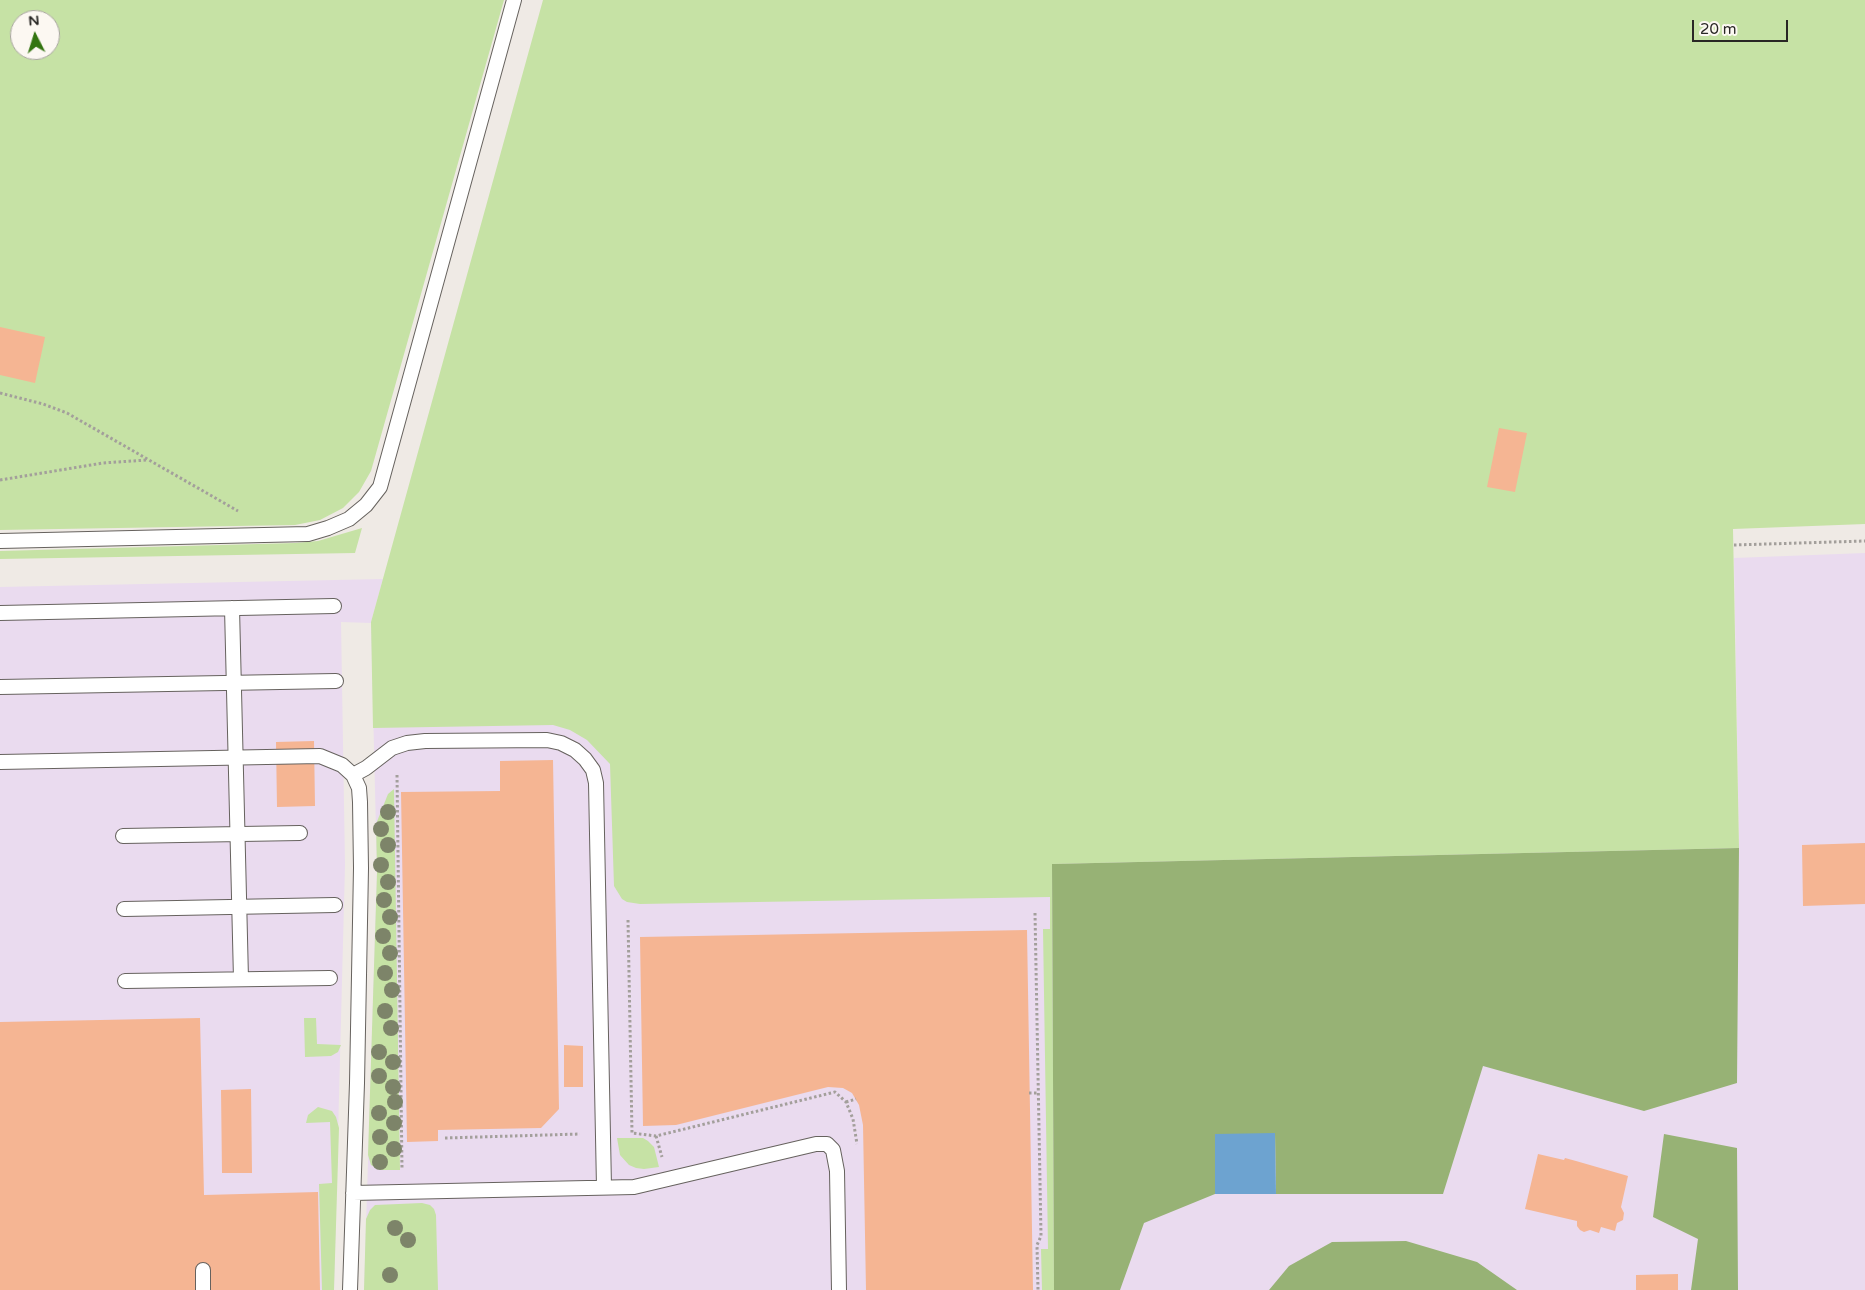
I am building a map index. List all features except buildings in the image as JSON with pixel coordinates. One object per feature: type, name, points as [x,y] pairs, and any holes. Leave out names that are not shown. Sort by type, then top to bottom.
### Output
[{"type":"lane","points":[[0,541],[308,534],[328,528],[366,505],[380,487],[514,0]]},
{"type":"lane","points":[[0,613],[334,606]]},
{"type":"lane","points":[[232,608],[241,979]]},
{"type":"lane","points":[[0,687],[336,681]]},
{"type":"lane","points":[[352,775],[366,768],[392,748],[407,743],[425,741],[547,740],[575,750],[585,759],[592,770],[596,784],[604,1187]]},
{"type":"lane","points":[[0,762],[320,756],[342,765],[352,775],[359,788],[361,840],[350,1290]]},
{"type":"lane","points":[[123,836],[300,833]]},
{"type":"lane","points":[[124,909],[335,904]]},
{"type":"lane","points":[[126,981],[330,978]]},
{"type":"lane","points":[[353,1192],[634,1187],[816,1144],[827,1144],[833,1150],[837,1171],[839,1290]]},
{"type":"lane","points":[[202,1270],[203,1290]]},
{"type":"path","points":[[0,393],[43,404],[67,413],[237,511],[274,536]]},
{"type":"path","points":[[0,480],[103,463],[147,460]]},
{"type":"path","points":[[1734,545],[1865,541]]},
{"type":"path","points":[[397,774],[403,1191]]},
{"type":"path","points":[[1035,913],[1041,1236],[1038,1245],[1038,1290]]},
{"type":"path","points":[[628,920],[632,1133],[656,1136],[835,1092],[846,1102],[853,1119],[857,1149]]},
{"type":"path","points":[[1029,1094],[1038,1093]]},
{"type":"path","points":[[846,1102],[856,1099]]},
{"type":"path","points":[[445,1138],[603,1134]]},
{"type":"shaded area","points":[[1865,553],[1865,1290],[364,1290],[377,872],[371,623],[341,622],[345,865],[334,1290],[0,1290],[0,587],[383,579],[371,622],[613,614],[623,875],[1739,848],[1734,558]]},
{"type":"green space","points":[[0,0],[504,0],[371,471],[359,492],[343,508],[320,520],[295,525],[0,530]]},
{"type":"green space","points":[[543,0],[1865,0],[1865,524],[1733,529],[1739,848],[1052,864],[1054,1290],[1042,1290],[1041,1249],[1048,1249],[1043,929],[1050,929],[1050,897],[640,904],[627,902],[622,899],[614,886],[610,764],[587,740],[570,730],[553,725],[373,728],[371,622]]},
{"type":"green space","points":[[362,528],[355,553],[0,559],[0,551],[295,543],[318,541]]},
{"type":"green space","points":[[394,789],[400,1170],[381,1170],[371,1165],[368,1155],[377,872],[376,824],[388,794]]},
{"type":"green space","points":[[1739,848],[1737,1083],[1644,1111],[1483,1066],[1443,1194],[1276,1194],[1275,1134],[1215,1134],[1215,1194],[1144,1223],[1120,1290],[1054,1290],[1052,864]]},
{"type":"green space","points":[[304,1018],[316,1018],[317,1044],[341,1045],[338,1052],[331,1056],[305,1057]]},
{"type":"green space","points":[[318,1107],[332,1111],[339,1128],[334,1290],[322,1290],[319,1184],[332,1183],[330,1122],[306,1123],[308,1115]]},
{"type":"green space","points":[[1664,1134],[1737,1148],[1738,1290],[1691,1290],[1698,1239],[1653,1217]]},
{"type":"green space","points":[[617,1138],[643,1138],[648,1141],[654,1147],[659,1167],[644,1169],[629,1165],[620,1155]]},
{"type":"green space","points":[[422,1203],[430,1205],[436,1215],[438,1290],[364,1290],[366,1219],[370,1210],[375,1205]]},
{"type":"green space","points":[[1406,1241],[1477,1262],[1517,1290],[1269,1290],[1289,1266],[1332,1242]]},
{"type":"water","points":[[1275,1133],[1276,1194],[1215,1194],[1215,1134]]}]
